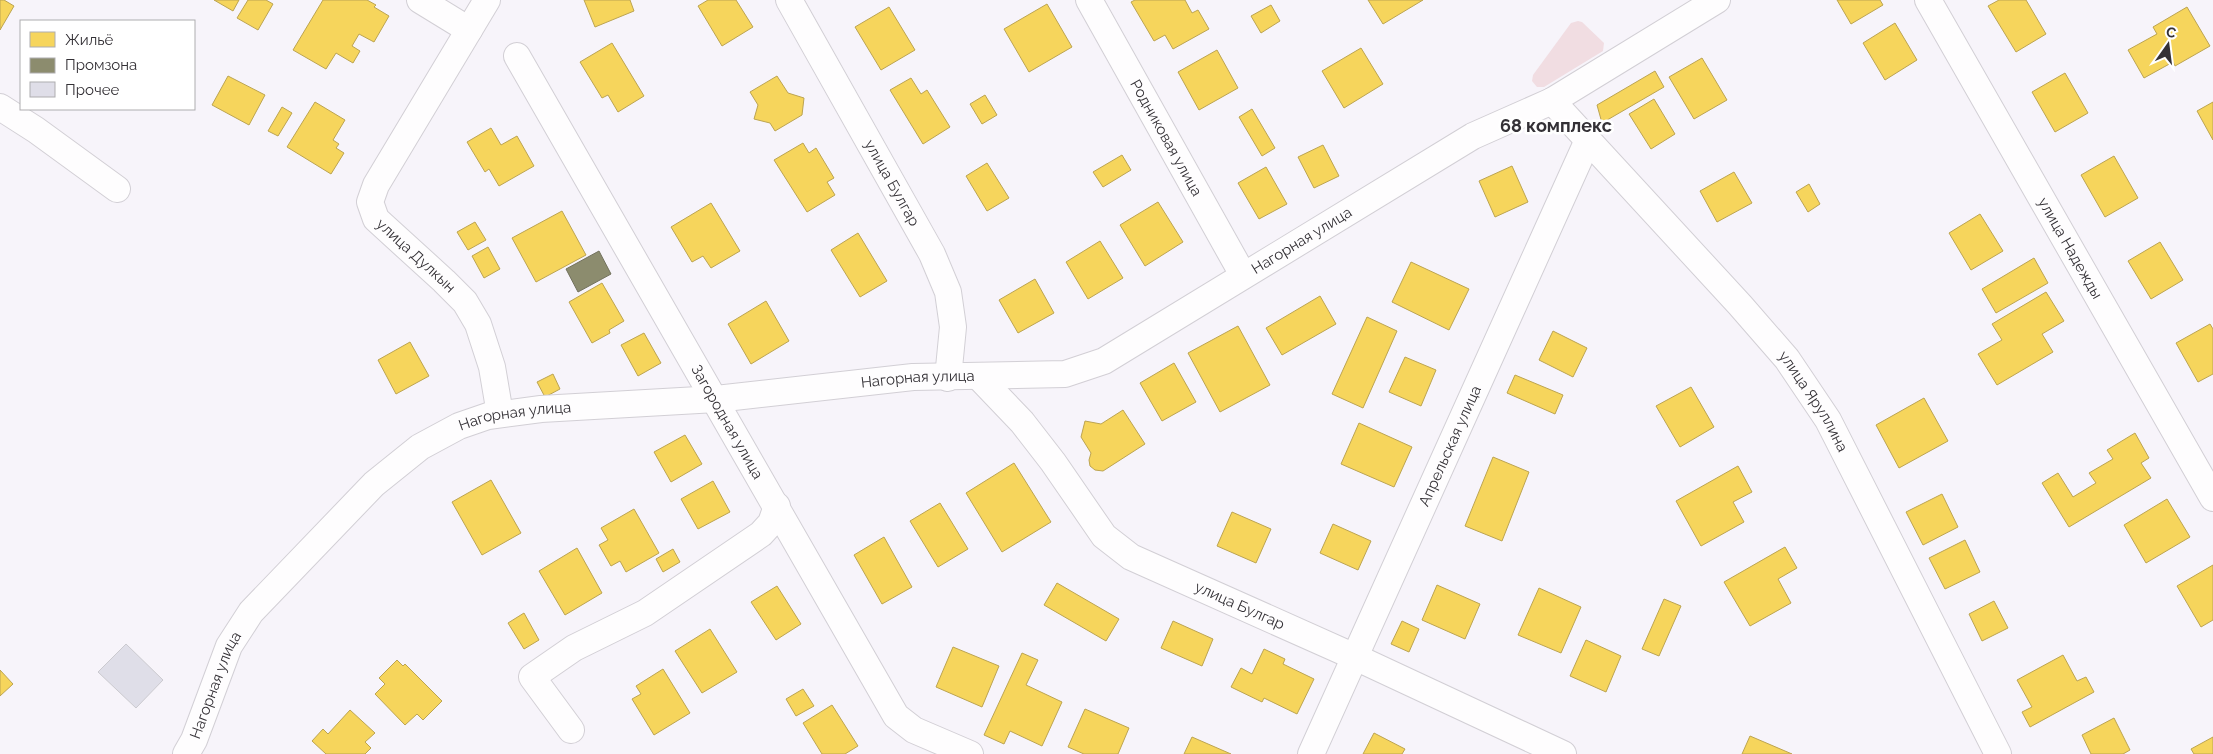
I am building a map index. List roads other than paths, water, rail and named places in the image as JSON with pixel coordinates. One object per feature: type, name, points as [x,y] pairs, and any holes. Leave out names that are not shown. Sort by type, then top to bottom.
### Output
[{"type":"street","points":[[420,0],[469,30]]},
{"type":"street","name":"улица Дулкын","points":[[487,0],[376,185],[370,202],[376,219],[465,302],[478,324],[492,367],[500,414]]},
{"type":"street","name":"улица Булгар","points":[[789,0],[932,254],[948,292],[953,328],[948,378]]},
{"type":"street","name":"Родниковая улица","points":[[1088,0],[1243,275]]},
{"type":"street","name":"Нагорная улица","points":[[186,754],[194,740],[229,646],[251,612],[374,484],[420,447],[459,426],[500,414],[541,408],[716,399],[913,378],[979,378],[1065,374],[1104,360],[1473,136],[1552,101],[1717,0]]},
{"type":"street","name":"улица Надежды","points":[[1928,0],[2213,498]]},
{"type":"street","name":"Загородная улица","points":[[517,56],[716,399],[896,716],[914,730],[970,754]]},
{"type":"street","name":"улица Яруллина","points":[[1552,101],[1752,319],[1787,360],[1828,420],[1998,754]]},
{"type":"street","points":[[0,107],[36,130],[117,189]]},
{"type":"street","name":"Апрельская улица","points":[[1311,754],[1588,140]]},
{"type":"street","name":"улица Булгар","points":[[979,378],[1022,422],[1053,462],[1104,536],[1131,557],[1355,657],[1563,754]]},
{"type":"street","points":[[571,730],[532,677],[574,648],[645,614],[707,572],[761,534],[771,523],[777,506]]},
{"type":"district","name":"68 комплекс","points":[[1556,126]]}]
